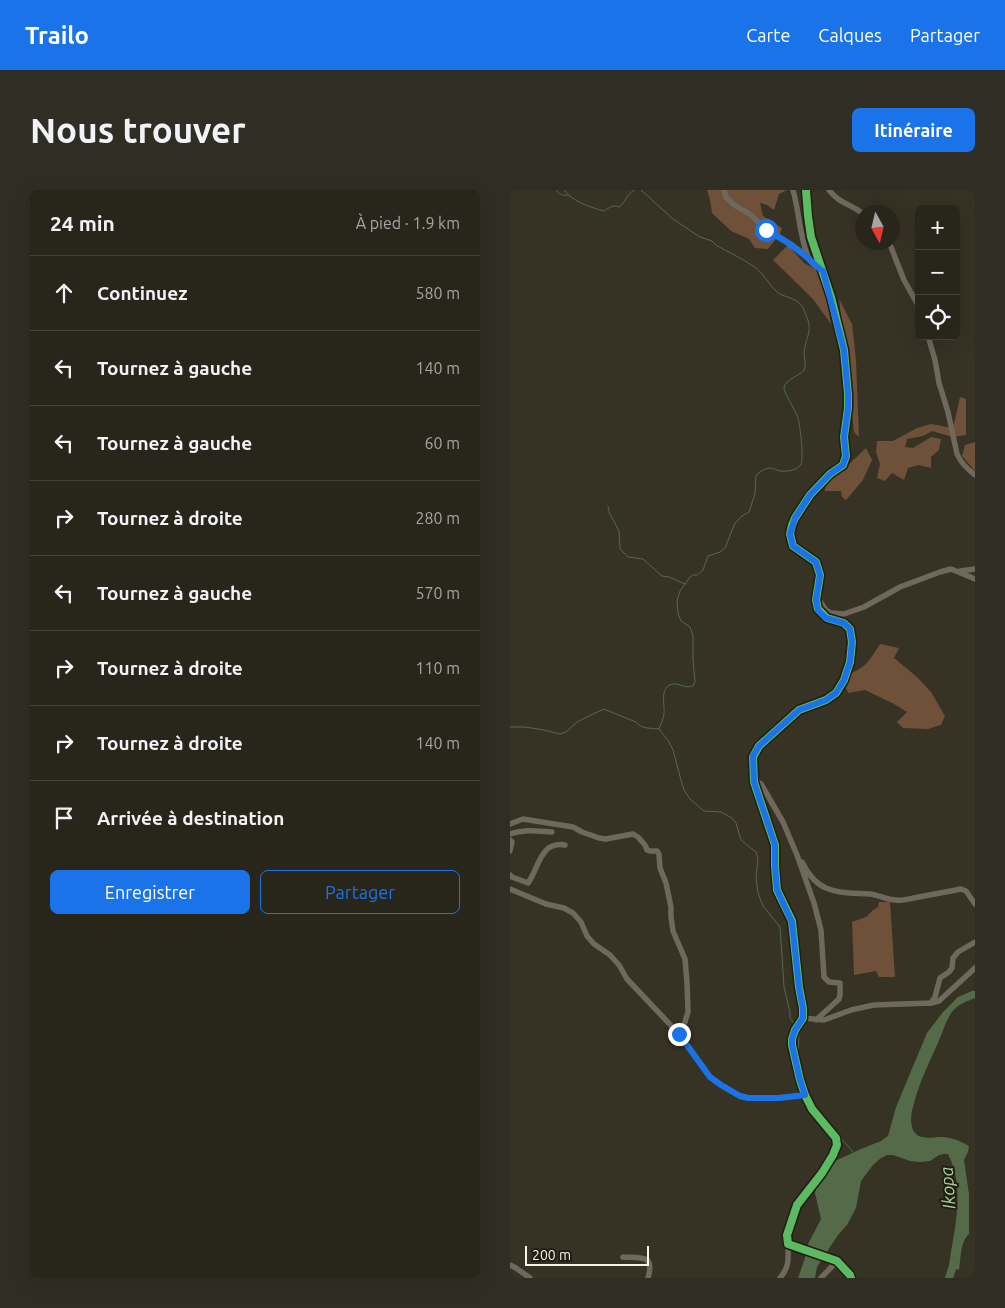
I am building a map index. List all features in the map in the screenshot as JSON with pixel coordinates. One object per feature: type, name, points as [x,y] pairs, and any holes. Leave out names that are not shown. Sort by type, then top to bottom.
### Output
[{"type":"street","points":[[724,190],[726,197],[734,205],[751,215],[766,230],[792,245],[823,271]]},
{"type":"street","points":[[793,190],[809,258]]},
{"type":"street","points":[[780,1278],[786,1271],[787,1236],[797,1205],[822,1173],[833,1155],[836,1138],[812,1109],[805,1095],[792,1045],[795,1030],[802,1019],[803,1008],[792,922],[777,890],[775,845],[753,778],[753,756],[759,746],[799,710],[826,700],[836,693],[844,680],[850,662],[852,642],[850,629],[844,623],[826,618],[818,610],[816,600],[820,575],[816,562],[793,546],[790,534],[795,518],[810,495],[830,474],[843,465],[846,456],[844,437],[848,394],[844,350],[812,237],[806,190]]},
{"type":"street","points":[[829,190],[842,203],[855,209]]},
{"type":"street","points":[[892,250],[904,280],[915,300]]},
{"type":"street","points":[[929,340],[948,412],[956,454],[959,460],[975,475]]},
{"type":"street","points":[[816,600],[820,600],[826,610],[831,613],[844,614],[864,607],[900,587],[951,569],[975,579]]},
{"type":"street","points":[[959,572],[975,569]]},
{"type":"street","points":[[753,778],[761,784],[783,822],[797,855],[814,903],[821,930],[824,977],[829,982],[840,983],[839,999],[816,1020]]},
{"type":"street","points":[[510,824],[522,820],[565,825],[606,839],[633,834],[645,845],[646,850],[657,850],[671,907],[673,931],[685,959],[688,983],[688,1012],[679,1034]]},
{"type":"street","points":[[510,834],[528,830],[552,832]]},
{"type":"street","points":[[510,840],[512,842],[510,851]]},
{"type":"street","points":[[510,875],[512,878],[528,882],[548,848],[553,844],[565,845]]},
{"type":"street","points":[[797,855],[808,874],[816,883],[832,890],[852,894],[872,894],[889,900],[899,901],[961,889],[966,891],[975,904]]},
{"type":"street","points":[[510,889],[573,913],[581,922],[587,936],[619,965],[628,979],[679,1034],[710,1077],[721,1085],[740,1096],[748,1098],[779,1098],[805,1095]]},
{"type":"street","points":[[931,1003],[935,997],[940,978],[952,968],[953,958],[958,952],[975,942]]},
{"type":"street","points":[[802,1019],[824,1020],[851,1010],[874,1005],[931,1003],[939,1001],[975,968]]},
{"type":"street","points":[[788,1244],[835,1261],[850,1275],[850,1278]]},
{"type":"street","points":[[623,1257],[647,1259],[651,1268],[648,1278]]},
{"type":"street","points":[[821,1278],[835,1261]]},
{"type":"street","points":[[510,1265],[530,1278]]},
{"type":"shaded area","points":[[707,190],[787,190],[779,194],[774,210],[760,203],[763,216],[782,228],[780,234],[768,249],[755,248],[749,239],[731,231],[712,213]]},
{"type":"shaded area","points":[[788,245],[804,263],[822,273],[831,324],[813,299],[773,260]]},
{"type":"shaded area","points":[[839,299],[852,324],[856,360],[859,437],[854,432]]},
{"type":"shaded area","points":[[960,397],[966,399],[966,435],[953,437],[932,431],[923,436],[907,439],[905,447],[913,448],[931,437],[941,439],[939,450],[931,457],[931,468],[919,465],[908,468],[904,480],[892,473],[885,481],[877,478],[880,464],[876,452],[877,441],[893,441],[917,428],[931,424],[953,428]]},
{"type":"shaded area","points":[[975,442],[975,471],[962,456],[965,445]]},
{"type":"shaded area","points":[[866,448],[872,460],[863,480],[846,500],[842,497],[841,491],[825,491],[826,481],[841,472]]},
{"type":"shaded area","points":[[880,644],[899,648],[894,658],[917,677],[931,692],[945,716],[941,725],[928,729],[903,728],[897,722],[907,712],[865,690],[848,693],[845,685],[849,674],[864,665]]},
{"type":"shaded area","points":[[879,902],[890,902],[895,977],[879,977],[876,971],[854,975],[852,922],[866,917],[878,907]]},
{"type":"shaded area","points":[[975,991],[975,998],[958,1006],[947,1021],[921,1082],[911,1118],[913,1130],[919,1136],[927,1138],[947,1137],[969,1146],[964,1160],[969,1194],[969,1234],[962,1246],[959,1270],[949,1266],[956,1223],[958,1195],[953,1168],[948,1154],[939,1155],[930,1161],[920,1162],[887,1155],[873,1165],[861,1181],[856,1208],[847,1225],[838,1235],[817,1267],[815,1278],[798,1278],[808,1244],[821,1219],[815,1193],[817,1184],[837,1160],[881,1141],[888,1136],[896,1107],[927,1033],[943,1012],[958,997]]},
{"type":"waterway","points":[[556,190],[558,193],[568,195]]},
{"type":"waterway","points":[[564,190],[577,201],[604,211],[613,206],[619,207],[634,190]]},
{"type":"waterway","points":[[641,190],[673,219],[700,237],[712,241],[759,270],[778,293],[794,299],[800,304],[809,324],[804,353],[805,368],[788,382],[784,388],[798,419],[802,447],[801,464],[797,468],[786,471],[769,468],[756,475],[755,494],[749,512],[735,523],[725,548],[708,556],[703,570],[697,575],[690,577],[680,591],[677,601],[678,614],[681,621],[690,627],[693,636],[695,682],[690,687],[673,684],[666,689],[664,692],[664,715],[659,729]]},
{"type":"waterway","points":[[608,506],[609,512],[619,531],[620,549],[628,557],[643,559],[662,576],[685,584]]},
{"type":"waterway","points":[[510,727],[525,727],[560,734],[566,732],[577,722],[604,709],[636,722],[643,727],[659,729],[673,750],[684,790],[690,799],[704,811],[721,812],[732,818],[736,823],[741,840],[756,852],[758,858],[756,877],[758,893],[763,906],[780,927],[784,987],[790,1018],[795,1025]]},
{"type":"waterway","points":[[798,1028],[799,1064],[809,1094],[821,1114],[853,1152]]},
{"type":"waterway","name":"Ikopa","points":[[949,1278],[956,1257]]},
{"type":"cycle path","points":[[806,190],[811,237],[831,297],[844,350],[848,394],[844,437],[846,456],[843,465],[830,474],[810,495],[795,518],[790,534],[793,546],[816,562],[820,575],[816,600],[818,609],[827,618],[844,623],[850,629],[852,642],[850,662],[844,680],[836,693],[826,700],[799,710],[759,746],[753,757],[754,782],[775,845],[777,890],[792,921],[803,1008],[803,1018],[795,1030],[792,1039],[800,1080],[812,1109],[836,1138],[837,1145],[822,1173],[797,1205],[787,1235],[788,1244],[837,1261],[851,1278]]},
{"type":"route","points":[[679,1034],[710,1077],[740,1096],[748,1098],[779,1098],[805,1095],[792,1045],[795,1030],[803,1018],[803,1008],[792,922],[777,890],[775,845],[754,782],[753,756],[759,746],[799,710],[826,700],[836,693],[844,680],[850,662],[852,642],[850,629],[844,623],[826,618],[818,610],[816,600],[820,575],[816,562],[793,546],[790,534],[795,518],[810,495],[830,474],[843,465],[846,456],[844,437],[848,394],[844,350],[823,271],[792,245],[766,230]]}]
